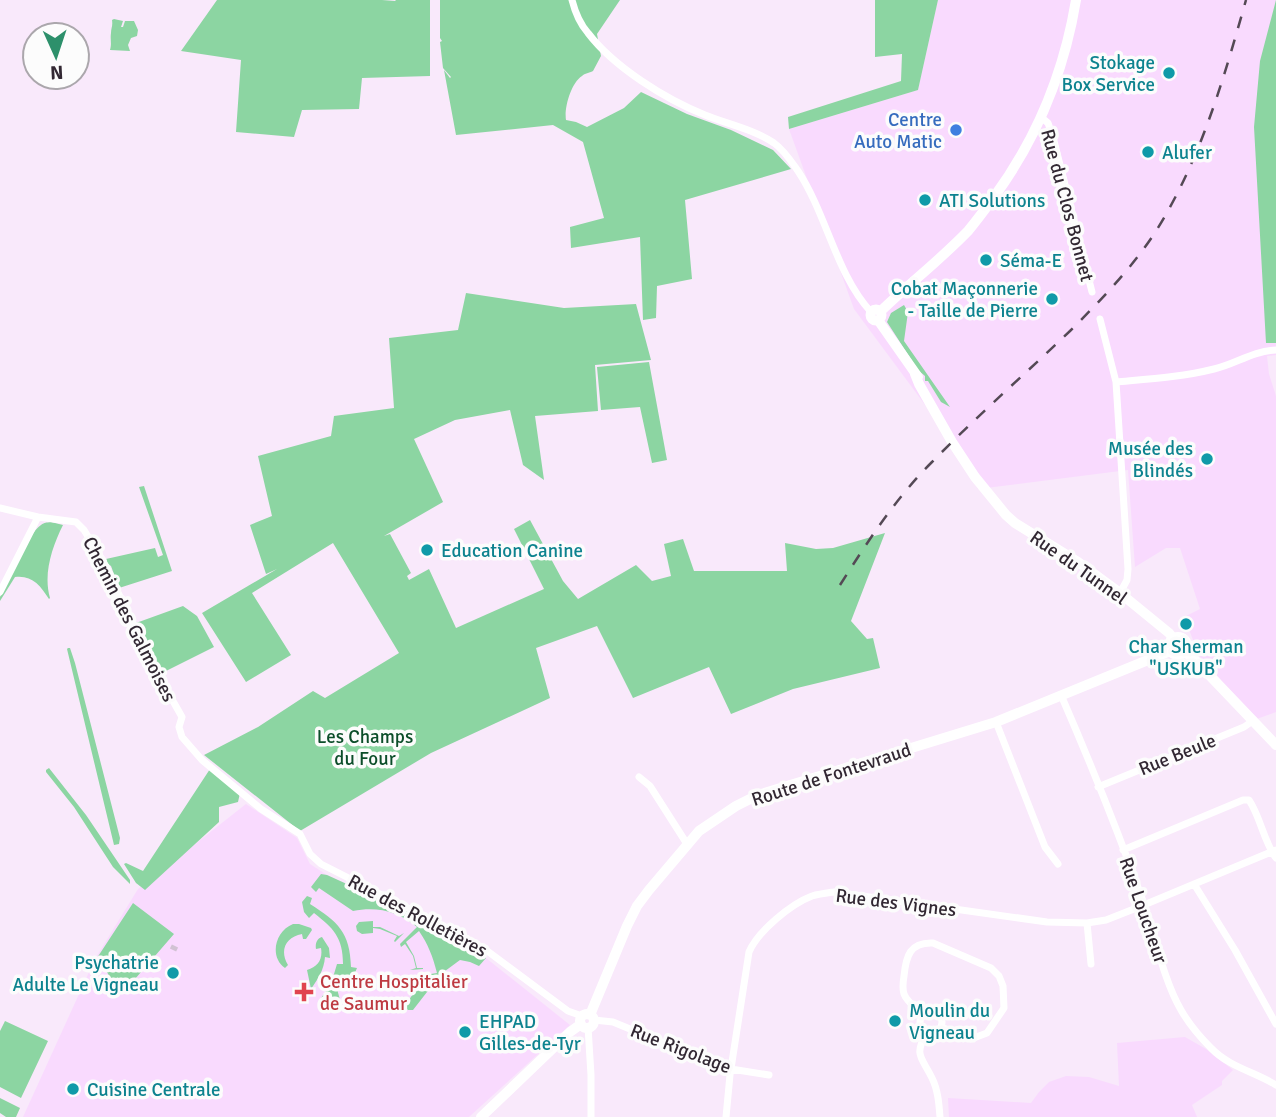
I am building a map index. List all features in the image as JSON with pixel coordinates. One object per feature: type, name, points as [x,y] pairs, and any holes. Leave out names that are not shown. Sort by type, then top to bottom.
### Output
[{"type":"street","points":[[572,0],[587,33],[646,84],[673,101],[764,138],[784,153],[817,204],[851,283],[863,302],[877,315],[969,229],[1005,182],[1042,118],[1059,74],[1076,0]]},
{"type":"street","name":"Rue du Clos Bonnet","points":[[1042,118],[1048,123],[1053,137],[1092,292]]},
{"type":"street","name":"Rue du Tunnel","points":[[877,315],[915,374],[952,442],[975,477],[1006,515],[1078,562],[1173,638]]},
{"type":"street","points":[[1100,319],[1116,382],[1128,569],[1128,580],[1120,593]]},
{"type":"street","points":[[1116,382],[1179,376],[1216,369],[1262,351],[1276,350]]},
{"type":"street","points":[[0,508],[38,517],[0,592]]},
{"type":"street","name":"Chemin des Galmoises","points":[[38,517],[76,522],[84,530],[103,561],[152,664],[181,717],[179,727],[182,737],[202,760],[261,809],[300,834],[310,854],[321,864]]},
{"type":"street","points":[[1173,638],[1184,640],[1185,652],[1177,655],[1170,651],[1169,643],[1173,638]]},
{"type":"street","name":"Route de Fontevraud","points":[[481,1117],[570,1032],[587,1020],[638,906],[687,844],[706,825],[758,795],[996,722],[1170,651]]},
{"type":"street","points":[[1185,652],[1276,745]]},
{"type":"street","name":"Rue Loucheur","points":[[1061,695],[1144,905],[1172,991],[1181,1010],[1214,1052],[1276,1085]]},
{"type":"street","name":"Rue Beule","points":[[1098,787],[1244,727],[1254,720]]},
{"type":"street","points":[[996,722],[1045,847],[1058,864]]},
{"type":"street","points":[[639,777],[650,786],[687,844]]},
{"type":"street","points":[[1123,850],[1243,800],[1249,800],[1274,853]]},
{"type":"street","name":"Rue des Vignes","points":[[726,1117],[747,962],[753,944],[773,921],[804,900],[834,892],[848,893],[881,900],[1047,922],[1087,923],[1106,920],[1274,853]]},
{"type":"street","name":"Rue des Rolletières","points":[[321,864],[453,930],[486,950],[568,1011],[587,1020]]},
{"type":"street","points":[[1194,884],[1276,1024]]},
{"type":"street","points":[[1087,923],[1091,964]]},
{"type":"street","points":[[923,1015],[905,996],[902,986],[906,960],[913,948],[923,943],[933,943],[992,968],[1003,986],[1004,1008],[987,1033],[971,1039],[941,1027]]},
{"type":"street","points":[[935,1012],[942,1020],[941,1027],[927,1032],[920,1025],[923,1015],[935,1012]]},
{"type":"street","points":[[587,1020],[591,1117]]},
{"type":"street","name":"Rue Rigolage","points":[[587,1020],[613,1022],[731,1069],[769,1074]]},
{"type":"street","points":[[927,1032],[919,1051],[937,1091],[940,1117]]},
{"type":"shaded area","points":[[938,0],[1276,0],[1276,355],[1267,356],[1276,396],[1276,712],[1254,720],[1199,655],[1184,617],[1200,609],[1180,548],[1166,548],[1135,567],[1128,470],[978,489],[937,421],[854,309],[789,129],[918,90]]},
{"type":"shaded area","name":"Centre Hospitalier de Saumur","points":[[246,804],[297,838],[310,864],[327,875],[450,934],[486,958],[570,1025],[469,1117],[23,1117],[95,959],[138,889]]},
{"type":"shaded area","points":[[1185,1037],[1233,1070],[1222,1081],[1222,1085],[1192,1105],[1197,1117],[949,1117],[948,1098],[1031,1103],[1049,1082],[1066,1076],[1089,1077],[1119,1086],[1117,1043]]},
{"type":"green space","points":[[217,0],[430,0],[430,76],[362,78],[359,109],[302,110],[294,137],[236,132],[241,60],[181,51]]},
{"type":"green space","points":[[440,0],[620,0],[597,34],[601,56],[593,71],[578,79],[567,103],[566,120],[587,127],[624,108],[641,92],[773,150],[791,169],[685,200],[692,279],[657,286],[656,318],[643,320],[640,237],[571,248],[570,227],[604,218],[583,142],[553,125],[456,135],[444,70],[451,77],[443,68]]},
{"type":"green space","points":[[875,0],[938,0],[918,90],[789,129],[788,117],[901,81],[902,54],[875,57]]},
{"type":"green space","points":[[1276,0],[1276,343],[1266,343],[1254,127],[1260,61]]},
{"type":"green space","points":[[114,19],[123,21],[121,27],[125,21],[134,21],[138,30],[137,36],[131,38],[128,45],[130,51],[110,50]]},
{"type":"green space","name":"Les Champs du Four","points":[[466,293],[564,308],[636,304],[651,360],[595,365],[598,411],[535,416],[544,480],[523,465],[510,410],[455,420],[414,439],[443,502],[384,536],[390,534],[411,573],[407,576],[409,580],[429,569],[456,628],[544,589],[514,529],[530,520],[563,581],[578,599],[636,565],[652,581],[671,576],[664,544],[683,539],[694,571],[787,571],[785,543],[816,549],[833,548],[885,533],[851,621],[867,639],[873,638],[880,668],[793,689],[731,714],[709,667],[633,698],[597,626],[536,648],[550,698],[431,753],[300,831],[204,755],[258,727],[313,691],[325,698],[399,653],[333,543],[252,593],[291,655],[246,682],[202,613],[277,569],[266,574],[250,525],[272,516],[258,456],[331,436],[334,416],[394,408],[389,338],[458,330]]},
{"type":"green space","points":[[904,305],[908,312],[904,341],[950,407],[941,402],[928,381],[925,381],[925,376],[918,370],[887,322],[891,313]]},
{"type":"green space","points":[[649,362],[667,460],[652,463],[640,407],[601,410],[597,367]]},
{"type":"green space","points":[[144,486],[172,571],[119,588],[106,559],[155,548],[158,557],[163,555],[139,487]]},
{"type":"green space","points":[[51,522],[63,525],[50,561],[50,598],[31,579],[15,577],[0,601],[30,538],[41,525]]},
{"type":"green space","points":[[183,606],[197,616],[214,647],[160,674],[136,623]]},
{"type":"green space","points":[[68,648],[75,663],[120,838],[119,844],[114,845]]},
{"type":"green space","points":[[49,768],[86,815],[130,880],[130,884],[113,867],[74,807],[46,772]]},
{"type":"green space","points":[[210,769],[240,793],[238,802],[219,807],[219,822],[145,890],[136,883],[124,864],[143,871]]},
{"type":"green space","points":[[321,874],[415,915],[486,958],[479,966],[460,960],[441,974],[413,1010],[408,1010],[400,1001],[406,1004],[413,994],[418,976],[437,973],[430,951],[419,931],[406,942],[414,956],[417,968],[423,969],[410,970],[416,968],[413,956],[405,944],[401,947],[400,944],[417,927],[403,917],[387,911],[353,911],[319,888],[316,892],[311,887]]},
{"type":"green space","points":[[307,896],[312,898],[310,904],[341,929],[348,945],[351,967],[357,968],[354,975],[345,975],[336,985],[340,1000],[319,1001],[331,984],[337,964],[343,964],[343,955],[339,940],[332,929],[314,913],[309,918],[304,912],[302,902]]},
{"type":"green space","points":[[133,903],[174,934],[122,994],[97,958]]},
{"type":"green space","points":[[373,921],[373,927],[380,927],[399,936],[404,933],[395,942],[397,936],[380,929],[373,928],[373,933],[362,934],[357,931],[359,922]]},
{"type":"green space","points":[[293,924],[312,930],[306,939],[303,939],[302,934],[288,941],[284,949],[288,965],[285,968],[277,957],[276,945],[282,932]]},
{"type":"green space","points":[[322,937],[329,948],[330,958],[325,957],[322,970],[311,989],[307,970],[317,965],[320,959],[321,948],[316,949],[316,945]]},
{"type":"green space","points":[[5,1021],[48,1041],[21,1098],[0,1087],[0,1031]]},
{"type":"green space","points":[[0,1098],[20,1108],[16,1117],[6,1117],[0,1113]]},
{"type":"tunnel","points":[[173,950],[175,946]]},
{"type":"railway","points":[[840,585],[883,521],[919,476],[1082,319],[1147,245],[1172,204],[1198,148],[1246,0]]},
{"type":"place","name":"Stokage Box Service","points":[[1169,73]]},
{"type":"place","name":"Centre Auto Matic","points":[[956,130]]},
{"type":"place","name":"Alufer","points":[[1148,152]]},
{"type":"place","name":"ATI Solutions","points":[[925,200]]},
{"type":"place","name":"Séma-E","points":[[986,260]]},
{"type":"place","name":"Cobat Maçonnerie - Taille de Pierre","points":[[1052,299]]},
{"type":"place","name":"Musée des Blindés","points":[[1207,459]]},
{"type":"place","name":"Education Canine","points":[[427,550]]},
{"type":"place","name":"Char Sherman \"USKUB\"","points":[[1186,624]]},
{"type":"place","name":"Psychatrie Adulte Le Vigneau","points":[[173,973]]},
{"type":"place","name":"Centre Hospitalier de Saumur","points":[[304,992]]},
{"type":"place","name":"Moulin du Vigneau","points":[[895,1021]]},
{"type":"place","name":"EHPAD Gilles-de-Tyr","points":[[465,1032]]},
{"type":"place","name":"Cuisine Centrale","points":[[73,1089]]}]
